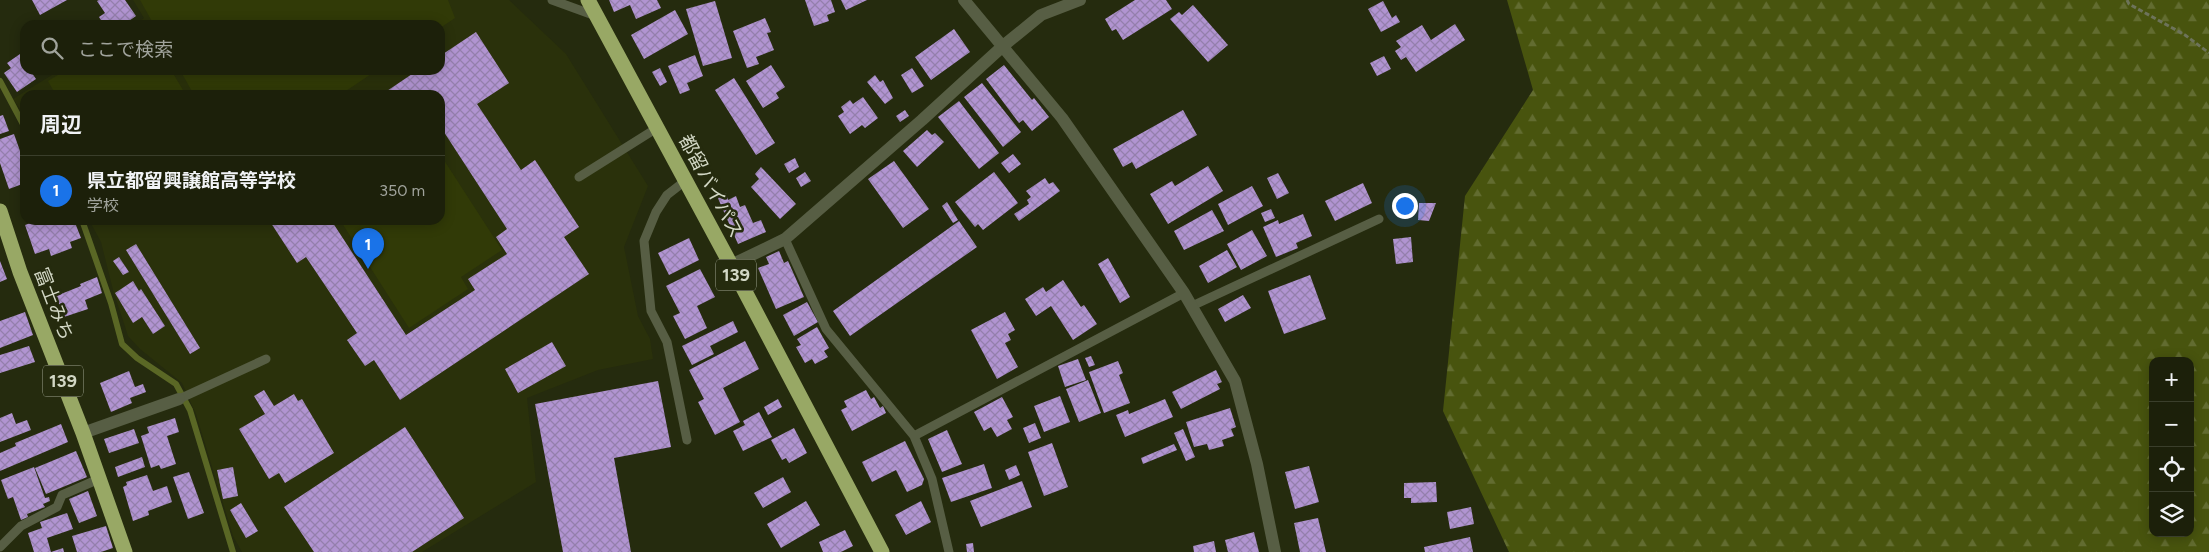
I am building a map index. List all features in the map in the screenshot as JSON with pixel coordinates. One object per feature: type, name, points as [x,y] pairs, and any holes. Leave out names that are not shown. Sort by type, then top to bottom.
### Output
[{"type":"highway","name":"都留バイパス","points":[[588,0],[731,265],[882,552]]},
{"type":"highway","name":"富士みち","points":[[0,211],[3,230],[83,433],[125,552]]},
{"type":"street","points":[[964,0],[1062,118],[1184,293],[1235,381],[1256,464],[1275,552]]},
{"type":"street","points":[[731,265],[785,239],[922,120],[1003,46],[1041,15],[1080,0]]},
{"type":"street","points":[[83,433],[183,397]]},
{"type":"lane","points":[[552,0],[596,16]]},
{"type":"lane","points":[[579,177],[657,128]]},
{"type":"lane","points":[[685,181],[667,195],[656,212],[644,241],[651,311],[667,342],[687,440]]},
{"type":"lane","points":[[1192,306],[1379,220]]},
{"type":"lane","points":[[785,239],[826,328],[914,436],[932,478],[949,552]]},
{"type":"lane","points":[[914,436],[1184,293]]},
{"type":"lane","points":[[183,397],[266,359]]},
{"type":"lane","points":[[0,547],[21,526],[57,507],[62,494],[99,479]]},
{"type":"path","points":[[2127,0],[2129,4],[2184,35],[2209,53]]},
{"type":"shaded area","points":[[133,0],[509,0],[566,54],[648,186],[624,247],[638,316],[650,339],[653,359],[598,370],[527,398],[536,482],[422,552],[242,552],[233,536],[196,414],[182,383],[140,349],[128,336],[113,290],[101,242],[92,225],[445,225],[445,90],[28,90],[52,75],[445,75],[445,20],[141,20],[144,18]]},
{"type":"shaded area","points":[[140,0],[448,0],[455,18],[445,25],[445,20],[151,20]]},
{"type":"shaded area","points":[[58,75],[174,75],[183,90],[53,90],[48,81]]},
{"type":"shaded area","points":[[183,75],[370,75],[347,90],[191,90]]},
{"type":"shaded area","points":[[20,95],[20,109],[13,99]]},
{"type":"shaded area","points":[[445,162],[502,250],[461,277],[468,289],[409,328],[343,225],[445,225]]},
{"type":"green space","points":[[1507,0],[2209,0],[2209,552],[1509,552],[1443,411],[1465,196],[1533,90]]},
{"type":"building","points":[[32,0],[67,0],[40,15]]},
{"type":"building","points":[[125,0],[136,16],[130,20],[101,20],[99,17],[105,13],[97,1]]},
{"type":"building","points":[[609,0],[657,0],[661,8],[636,19],[630,5],[614,12]]},
{"type":"building","points":[[805,0],[831,0],[835,12],[827,15],[829,21],[814,26]]},
{"type":"building","points":[[841,0],[867,0],[846,10]]},
{"type":"building","points":[[1135,0],[1166,0],[1172,9],[1123,40],[1116,29],[1112,31],[1105,19]]},
{"type":"building","points":[[715,1],[732,58],[703,66],[686,9]]},
{"type":"building","points":[[1383,1],[1392,18],[1396,15],[1400,22],[1381,32],[1368,9]]},
{"type":"building","points":[[1193,5],[1228,45],[1208,62],[1170,19],[1179,12],[1182,15]]},
{"type":"building","points":[[675,10],[688,34],[644,59],[631,35]]},
{"type":"building","points":[[765,18],[771,32],[767,33],[774,50],[756,57],[759,64],[747,68],[733,31]]},
{"type":"building","points":[[1455,24],[1465,40],[1416,72],[1406,57],[1401,60],[1395,51],[1401,47],[1396,41],[1422,25],[1431,40]]},
{"type":"building","points":[[954,29],[970,52],[931,80],[915,57]]},
{"type":"building","points":[[476,32],[509,83],[477,104],[521,170],[535,160],[579,227],[564,237],[589,274],[400,400],[374,360],[365,366],[347,340],[357,333],[306,257],[297,263],[272,225],[334,225],[406,335],[475,290],[468,279],[507,254],[496,237],[507,229],[445,134],[445,90],[388,90],[411,75],[445,75],[445,53]]},
{"type":"building","points":[[20,54],[20,75],[33,75],[36,79],[17,92],[4,73],[11,68],[7,63]]},
{"type":"building","points":[[695,55],[703,76],[687,83],[690,90],[680,94],[668,66]]},
{"type":"building","points":[[1384,56],[1391,69],[1377,76],[1370,63]]},
{"type":"building","points":[[771,65],[785,87],[776,93],[779,98],[763,108],[746,81]]},
{"type":"building","points":[[1004,65],[1032,100],[1034,98],[1049,117],[1032,131],[1023,120],[1019,123],[986,79]]},
{"type":"building","points":[[660,68],[667,82],[660,86],[652,72]]},
{"type":"building","points":[[912,68],[924,86],[912,93],[901,75]]},
{"type":"building","points":[[875,75],[880,82],[883,80],[893,98],[885,104],[867,82]]},
{"type":"building","points":[[734,78],[775,143],[756,155],[715,90]]},
{"type":"building","points":[[982,83],[1021,132],[1003,147],[964,97]]},
{"type":"building","points":[[863,97],[878,118],[865,128],[862,125],[850,134],[838,116],[844,112],[841,107],[850,100],[853,104]]},
{"type":"building","points":[[959,101],[999,153],[979,169],[938,117]]},
{"type":"building","points":[[905,110],[909,116],[900,122],[896,116]]},
{"type":"building","points":[[1183,110],[1197,135],[1136,169],[1132,162],[1123,167],[1113,149]]},
{"type":"building","points":[[3,115],[9,131],[0,134],[0,116]]},
{"type":"building","points":[[927,130],[932,135],[935,133],[944,142],[917,167],[903,151]]},
{"type":"building","points":[[14,134],[20,151],[20,185],[9,189],[0,163],[0,139]]},
{"type":"building","points":[[1013,154],[1021,164],[1009,173],[1001,163]]},
{"type":"building","points":[[795,158],[799,167],[789,173],[784,164]]},
{"type":"building","points":[[894,161],[929,209],[903,228],[868,179]]},
{"type":"building","points":[[1208,166],[1223,191],[1168,224],[1150,194],[1172,181],[1175,186]]},
{"type":"building","points":[[761,167],[796,204],[780,219],[751,187],[759,179],[755,174]]},
{"type":"building","points":[[805,172],[811,181],[801,187],[796,178]]},
{"type":"building","points":[[994,172],[1018,203],[983,230],[978,224],[975,227],[955,202]]},
{"type":"building","points":[[1278,173],[1289,193],[1277,199],[1267,178]]},
{"type":"building","points":[[1045,178],[1049,184],[1053,182],[1060,191],[1019,221],[1014,214],[1029,204],[1027,200],[1031,197],[1026,191]]},
{"type":"building","points":[[1363,183],[1372,203],[1335,221],[1325,201]]},
{"type":"building","points":[[1252,186],[1263,206],[1228,225],[1218,204]]},
{"type":"building","points":[[726,193],[728,200],[736,196],[740,207],[745,205],[753,223],[761,220],[766,232],[738,244],[717,196]]},
{"type":"building","points":[[947,202],[958,220],[953,223],[942,206]]},
{"type":"building","points":[[1419,203],[1436,203],[1429,221],[1418,220]]},
{"type":"building","points":[[1271,209],[1275,218],[1265,222],[1261,213]]},
{"type":"building","points":[[1212,210],[1224,231],[1184,250],[1174,231]]},
{"type":"building","points":[[1303,214],[1312,236],[1296,243],[1298,248],[1276,257],[1263,227],[1278,220],[1279,224]]},
{"type":"building","points":[[959,221],[977,247],[850,336],[833,311]]},
{"type":"building","points":[[25,225],[76,225],[81,238],[70,242],[72,248],[51,256],[49,249],[35,254]]},
{"type":"building","points":[[1252,230],[1267,256],[1241,270],[1227,244]]},
{"type":"building","points":[[1411,237],[1413,262],[1396,264],[1393,239]]},
{"type":"building","points":[[689,238],[699,260],[669,275],[658,253]]},
{"type":"building","points":[[136,244],[200,348],[190,354],[126,250]]},
{"type":"building","points":[[1227,250],[1237,267],[1208,283],[1199,266]]},
{"type":"building","points":[[779,251],[784,263],[788,261],[804,297],[776,309],[758,268],[769,264],[766,257]]},
{"type":"building","points":[[119,257],[129,272],[123,275],[113,261]]},
{"type":"building","points":[[1108,258],[1130,297],[1120,303],[1098,264]]},
{"type":"building","points":[[0,261],[7,279],[0,282]]},
{"type":"building","points":[[700,269],[715,297],[697,306],[707,328],[685,339],[673,316],[680,313],[666,286]]},
{"type":"building","points":[[1310,275],[1326,319],[1284,334],[1268,291]]},
{"type":"building","points":[[97,277],[102,293],[85,300],[88,309],[64,317],[56,296]]},
{"type":"building","points":[[1063,280],[1081,307],[1084,305],[1097,324],[1073,340],[1051,306],[1036,316],[1025,299],[1043,287],[1046,292]]},
{"type":"building","points":[[133,281],[139,291],[141,289],[165,326],[153,334],[142,317],[133,323],[115,293]]},
{"type":"building","points":[[1243,295],[1251,308],[1225,322],[1218,309]]},
{"type":"building","points":[[807,302],[818,322],[794,336],[783,315]]},
{"type":"building","points":[[25,312],[33,335],[0,348],[0,321]]},
{"type":"building","points":[[1005,312],[1015,330],[1008,334],[1011,340],[1005,343],[1018,367],[997,379],[971,330]]},
{"type":"building","points":[[733,321],[738,332],[710,346],[714,354],[692,365],[682,346]]},
{"type":"building","points":[[817,327],[829,348],[824,351],[828,357],[815,364],[812,359],[805,363],[796,347],[801,345],[797,339]]},
{"type":"building","points":[[745,341],[759,369],[723,388],[740,422],[715,435],[698,402],[704,399],[689,370]]},
{"type":"building","points":[[552,342],[566,366],[518,393],[505,369]]},
{"type":"building","points":[[29,346],[35,362],[0,373],[0,355]]},
{"type":"building","points":[[1091,356],[1095,365],[1089,367],[1085,358]]},
{"type":"building","points":[[1078,359],[1086,380],[1065,387],[1058,366]]},
{"type":"building","points":[[1118,361],[1123,373],[1119,375],[1130,403],[1104,413],[1089,372]]},
{"type":"building","points":[[1216,370],[1222,382],[1217,384],[1220,389],[1181,409],[1172,392]]},
{"type":"building","points":[[129,371],[135,387],[143,384],[146,392],[130,398],[132,403],[111,412],[100,383]]},
{"type":"building","points":[[1088,380],[1101,413],[1079,422],[1066,389]]},
{"type":"building","points":[[658,381],[671,447],[614,458],[631,552],[563,552],[535,404]]},
{"type":"building","points":[[264,390],[274,406],[294,394],[298,401],[302,399],[334,453],[285,483],[279,473],[269,479],[239,429],[265,414],[254,396]]},
{"type":"building","points":[[866,390],[871,399],[874,397],[880,408],[883,406],[886,413],[852,431],[841,410],[847,407],[844,401]]},
{"type":"building","points":[[1060,396],[1070,422],[1044,432],[1034,406]]},
{"type":"building","points":[[1002,397],[1013,417],[1007,420],[1012,429],[997,437],[991,427],[984,431],[974,412]]},
{"type":"building","points":[[778,399],[782,407],[768,415],[764,407]]},
{"type":"building","points":[[1165,399],[1173,417],[1125,437],[1116,415],[1128,410],[1129,414]]},
{"type":"building","points":[[1230,408],[1236,427],[1231,429],[1234,436],[1222,440],[1224,446],[1209,450],[1207,444],[1194,447],[1186,422]]},
{"type":"building","points":[[759,412],[772,437],[743,451],[733,431],[745,425],[743,421]]},
{"type":"building","points":[[12,413],[16,424],[27,420],[31,430],[0,442],[0,418]]},
{"type":"building","points":[[175,418],[179,432],[167,436],[176,464],[161,469],[159,465],[151,468],[141,436],[149,433],[147,427]]},
{"type":"building","points":[[1035,423],[1041,438],[1029,443],[1023,428]]},
{"type":"building","points":[[61,424],[68,442],[0,471],[0,453],[16,446],[15,443]]},
{"type":"building","points":[[405,427],[464,518],[412,552],[314,552],[284,507]]},
{"type":"building","points":[[794,428],[807,453],[789,463],[786,458],[782,460],[771,440]]},
{"type":"building","points":[[134,429],[139,443],[109,453],[104,439]]},
{"type":"building","points":[[1183,429],[1195,457],[1186,461],[1174,433]]},
{"type":"building","points":[[947,430],[962,464],[942,472],[928,439]]},
{"type":"building","points":[[905,441],[924,479],[922,485],[907,492],[896,470],[872,482],[862,462]]},
{"type":"building","points":[[1052,443],[1068,487],[1044,496],[1028,452]]},
{"type":"building","points":[[1174,444],[1177,450],[1143,464],[1141,458]]},
{"type":"building","points":[[76,451],[87,477],[46,494],[35,468]]},
{"type":"building","points":[[142,457],[145,467],[118,477],[115,467]]},
{"type":"building","points":[[984,464],[992,488],[951,502],[942,478]]},
{"type":"building","points":[[1016,465],[1020,475],[1009,480],[1005,470]]},
{"type":"building","points":[[1309,466],[1319,502],[1295,509],[1285,472]]},
{"type":"building","points":[[34,467],[45,498],[49,497],[50,501],[43,504],[45,507],[27,514],[28,517],[21,520],[13,497],[8,499],[1,480]]},
{"type":"building","points":[[233,467],[238,496],[223,499],[217,470]]},
{"type":"building","points":[[189,472],[204,513],[188,519],[173,477]]},
{"type":"building","points":[[147,475],[153,491],[167,486],[172,502],[148,511],[149,515],[133,521],[123,487],[127,485],[126,482]]},
{"type":"building","points":[[783,477],[791,492],[763,508],[754,493]]},
{"type":"building","points":[[1022,481],[1032,507],[981,527],[970,501]]},
{"type":"building","points":[[1436,482],[1437,502],[1411,503],[1411,498],[1404,498],[1404,483]]},
{"type":"building","points":[[88,491],[97,516],[79,523],[69,499]]},
{"type":"building","points":[[806,501],[820,525],[781,548],[767,524]]},
{"type":"building","points":[[921,501],[931,522],[906,535],[895,515]]},
{"type":"building","points":[[241,503],[258,531],[246,538],[230,510]]},
{"type":"building","points":[[1471,507],[1474,524],[1450,529],[1447,512]]},
{"type":"building","points":[[67,513],[73,529],[47,538],[51,552],[34,552],[28,533],[42,528],[40,522]]},
{"type":"building","points":[[1318,518],[1326,552],[1300,552],[1294,523]]},
{"type":"building","points":[[106,526],[113,548],[101,552],[77,552],[72,536]]},
{"type":"building","points":[[845,530],[853,546],[841,552],[823,552],[819,542]]},
{"type":"building","points":[[1254,532],[1259,552],[1228,552],[1225,540]]},
{"type":"building","points":[[1470,537],[1473,552],[1425,552],[1424,547]]},
{"type":"building","points":[[1214,541],[1216,552],[1194,552],[1193,546]]},
{"type":"building","points":[[973,543],[974,552],[967,552],[966,544]]},
{"type":"building","points":[[63,548],[64,552],[51,552]]},
{"type":"waterway","points":[[0,81],[20,119]]},
{"type":"waterway","points":[[84,225],[111,303],[122,344],[137,358],[176,384],[190,410],[233,552]]},
{"type":"place","name":"県立都留興譲館高等学校","points":[[368,269]]}]
